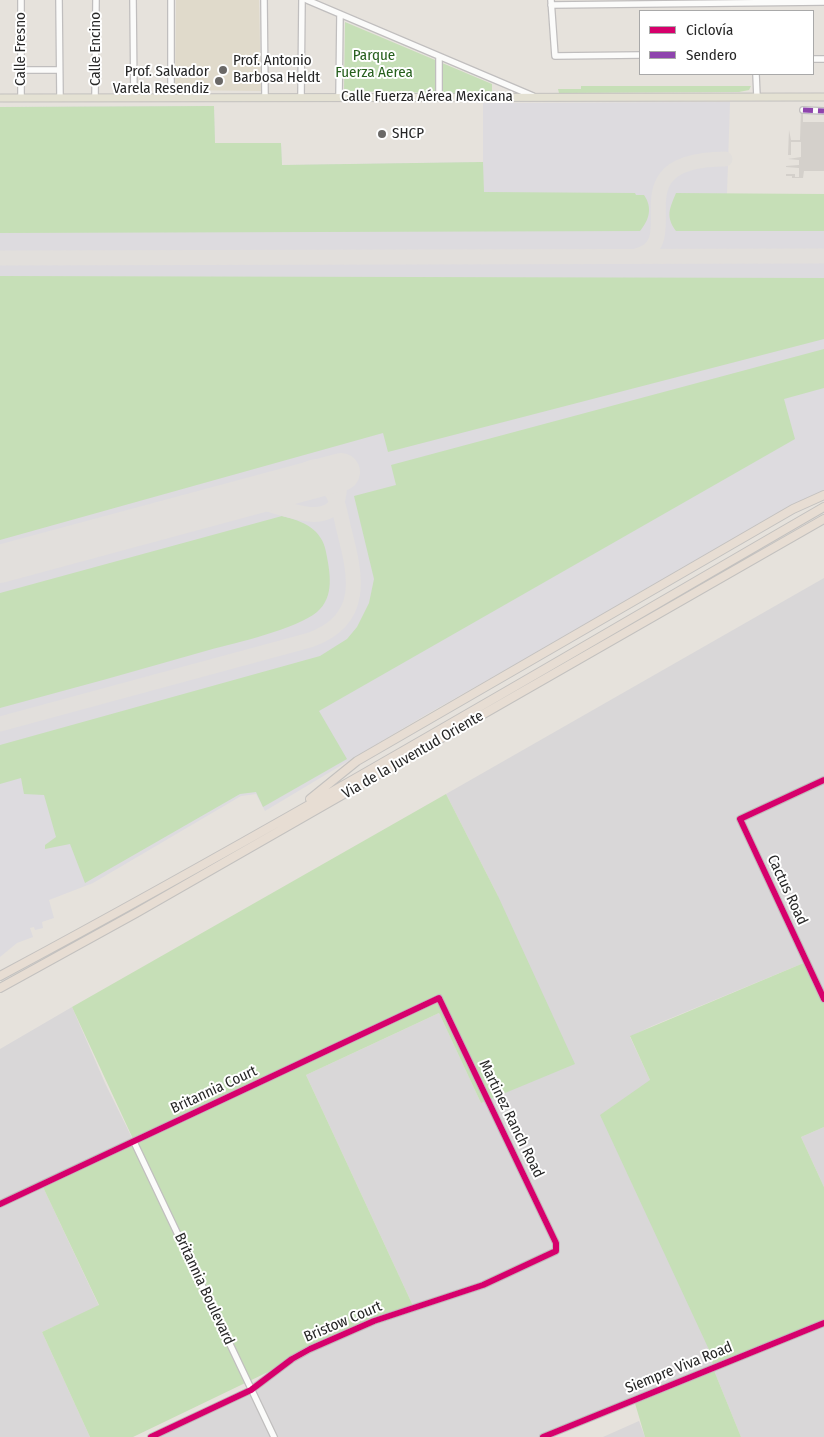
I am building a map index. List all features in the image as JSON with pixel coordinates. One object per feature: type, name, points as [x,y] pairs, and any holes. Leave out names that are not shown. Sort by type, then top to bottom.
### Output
[{"type":"highway","points":[[297,810],[357,761],[794,509],[824,495]]},
{"type":"highway","name":"Via de la Juventud Oriente","points":[[0,976],[97,924],[824,507]]},
{"type":"highway","name":"Via de la Juventud Oriente","points":[[0,988],[824,519]]},
{"type":"highway","points":[[97,924],[102,931]]},
{"type":"main road","name":"Calle Fuerza Aérea Mexicana","points":[[0,98],[265,96],[824,97]]},
{"type":"street","name":"Calle Fresno","points":[[21,98],[22,0]]},
{"type":"street","points":[[59,0],[60,97]]},
{"type":"street","name":"Calle Encino","points":[[95,97],[96,0]]},
{"type":"street","points":[[133,0],[134,97]]},
{"type":"street","points":[[171,0],[171,97]]},
{"type":"street","points":[[264,0],[265,96]]},
{"type":"street","points":[[301,96],[302,0]]},
{"type":"street","points":[[310,1],[535,97]]},
{"type":"street","points":[[639,55],[555,56],[551,2],[824,2]]},
{"type":"street","points":[[339,97],[340,14]]},
{"type":"street","points":[[439,57],[439,97]]},
{"type":"street","points":[[21,70],[59,70]]},
{"type":"street","points":[[756,75],[757,97]]},
{"type":"street","points":[[803,110],[824,110]]},
{"type":"street","name":"Cactus Road","points":[[824,780],[740,819],[824,999]]},
{"type":"street","name":"Britannia Court","points":[[0,1204],[439,998]]},
{"type":"street","name":"Martinez Ranch Road","points":[[439,998],[556,1243],[556,1251]]},
{"type":"street","name":"Britannia Boulevard","points":[[134,1142],[274,1437]]},
{"type":"street","name":"Bristow Court","points":[[151,1437],[251,1390],[292,1359],[310,1349],[374,1321],[483,1285],[556,1251]]},
{"type":"street","name":"Siempre Viva Road","points":[[543,1437],[824,1323]]},
{"type":"shaded area","points":[[176,0],[259,0],[261,91],[175,90]]},
{"type":"shaded area","points":[[730,102],[727,194],[824,194],[824,491],[427,714],[265,811],[256,794],[241,796],[93,883],[49,900],[54,918],[42,922],[43,928],[35,930],[34,927],[30,928],[33,937],[17,943],[0,957],[0,107],[214,106],[215,143],[281,143],[282,165],[483,162],[483,103]]},
{"type":"shaded area","points":[[801,110],[803,110],[803,122],[824,122],[824,171],[804,171],[803,178],[792,178],[792,176],[786,176],[786,174],[795,174],[795,177],[799,177],[799,168],[786,166],[799,165],[799,160],[788,159],[801,157],[801,142],[791,142],[791,155],[788,155],[789,130],[791,140],[800,140]]},
{"type":"shaded area","points":[[824,578],[824,997],[806,962],[630,1037],[650,1080],[713,1368],[543,1437],[151,1437],[251,1390],[292,1359],[374,1321],[414,1308],[306,1075],[439,1013],[481,1103],[498,896],[446,794]]},
{"type":"shaded area","points":[[72,1007],[105,1083],[134,1142],[42,1185],[99,1306],[42,1332],[90,1437],[0,1437],[0,1049]]},
{"type":"shaded area","points":[[824,1127],[824,1187],[801,1137]]},
{"type":"shaded area","points":[[824,1323],[824,1437],[741,1437],[713,1368]]},
{"type":"shaded area","points":[[639,1421],[645,1437],[603,1437]]},
{"type":"green space","name":"Parque Fuerza Aerea","points":[[345,22],[492,84],[492,94],[344,91]]},
{"type":"green space","points":[[581,86],[751,86],[749,90],[739,92],[559,93],[558,89],[581,89]]},
{"type":"green space","points":[[214,106],[215,143],[281,143],[282,165],[483,162],[484,192],[635,193],[636,195],[644,195],[647,200],[649,214],[646,223],[640,231],[0,233],[0,107]]},
{"type":"green space","points":[[676,193],[824,194],[824,231],[676,231],[671,221],[670,208]]},
{"type":"green space","points":[[0,276],[824,278],[824,339],[388,452],[383,433],[0,540]]},
{"type":"green space","points":[[824,349],[824,388],[784,399],[795,439],[319,711],[347,759],[263,807],[256,792],[240,794],[85,883],[70,844],[45,849],[45,845],[56,837],[44,795],[24,794],[21,778],[0,784],[0,745],[320,656],[347,639],[357,627],[369,603],[374,579],[354,496],[396,485],[391,465]]},
{"type":"green space","points":[[282,516],[297,520],[310,527],[324,544],[330,584],[327,599],[317,612],[295,624],[265,635],[0,708],[0,593]]},
{"type":"green space","points":[[446,794],[498,896],[575,1064],[481,1103],[439,1013],[306,1075],[414,1308],[374,1321],[133,1437],[90,1437],[42,1332],[99,1305],[42,1185],[134,1141],[72,1007]]},
{"type":"green space","points":[[806,962],[824,998],[824,1127],[801,1137],[824,1187],[824,1323],[713,1368],[711,1354],[600,1115],[650,1080],[630,1036]]},
{"type":"green space","points":[[713,1368],[741,1437],[645,1437],[634,1400]]},
{"type":"taxiway","points":[[636,256],[651,248],[657,236],[658,203],[661,187],[670,173],[690,163],[725,159]]},
{"type":"taxiway","points":[[0,258],[824,256]]},
{"type":"taxiway","points":[[235,500],[250,499],[288,510],[315,514],[327,512],[335,505],[339,493],[338,481],[333,474],[323,468],[316,467],[309,468],[278,489]]},
{"type":"taxiway","points":[[0,724],[310,640],[328,631],[341,621],[349,609],[353,580],[352,564],[339,509],[336,499],[328,488],[316,482],[306,481]]},
{"type":"runway","points":[[0,564],[341,472]]},
{"type":"marked path","points":[[803,110],[824,111]]},
{"type":"cycle path","points":[[824,780],[740,819],[824,999]]},
{"type":"cycle path","points":[[0,1204],[439,998],[556,1243],[556,1251],[483,1285],[374,1321],[310,1349],[292,1359],[251,1390],[151,1437]]},
{"type":"cycle path","points":[[543,1437],[824,1323]]},
{"type":"place","name":"Prof. Antonio Barbosa Heldt","points":[[223,70]]},
{"type":"place","name":"Prof. Salvador Varela Resendiz","points":[[219,81]]},
{"type":"place","name":"SHCP","points":[[382,134]]}]
